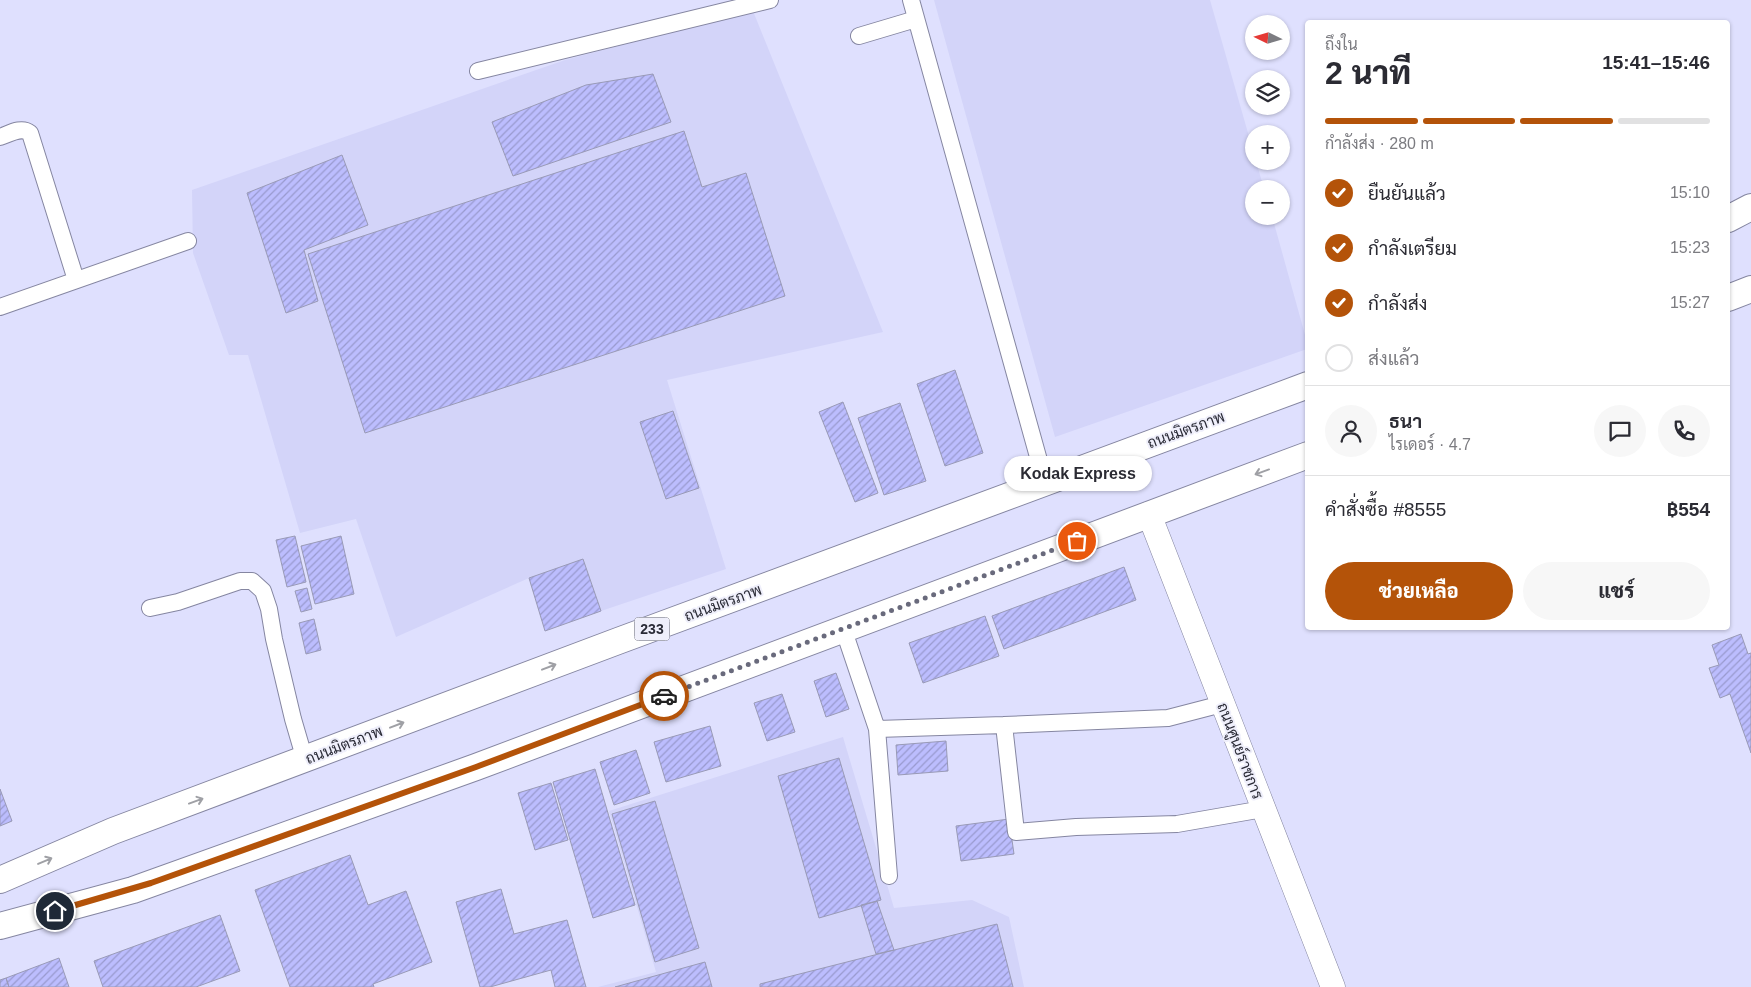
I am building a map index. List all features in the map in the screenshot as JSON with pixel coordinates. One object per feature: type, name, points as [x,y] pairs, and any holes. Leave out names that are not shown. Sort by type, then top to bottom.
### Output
[{"type":"main road","points":[[1730,218],[1751,207]]},
{"type":"main road","points":[[1730,228],[1751,220]]},
{"type":"main road","points":[[1730,297],[1751,290]]},
{"type":"main road","name":"ถนนมิตรภาพ","points":[[0,880],[113,832],[618,641],[1305,385]]},
{"type":"main road","points":[[0,926],[152,883],[476,767],[1305,456]]},
{"type":"street","points":[[478,71],[770,0]]},
{"type":"street","points":[[911,0],[1045,482]]},
{"type":"street","points":[[859,36],[916,18]]},
{"type":"street","points":[[0,137],[21,130],[30,132],[76,280]]},
{"type":"street","points":[[0,307],[188,241]]},
{"type":"street","name":"ถนนศูนย์ราชการ","points":[[1149,514],[1333,987]]},
{"type":"street","points":[[150,608],[178,602],[240,581],[252,581],[263,591],[269,609],[274,639],[293,719],[305,760]]},
{"type":"street","points":[[843,628],[877,729],[889,876]]},
{"type":"street","points":[[877,729],[1168,718],[1222,704]]},
{"type":"street","points":[[1004,725],[1016,832],[1076,827],[1176,824],[1263,809]]},
{"type":"shaded area","points":[[934,0],[1210,0],[1246,125],[1245,170],[1259,170],[1261,180],[1245,180],[1245,225],[1274,225],[1305,335],[1305,350],[1055,437]]},
{"type":"shaded area","points":[[753,11],[883,332],[667,380],[726,569],[601,611],[583,560],[529,578],[396,637],[356,519],[300,533],[248,355],[229,355],[193,253],[192,190],[565,60]]},
{"type":"shaded area","points":[[843,737],[894,908],[972,900],[1009,917],[1024,987],[598,987],[656,972],[609,811]]},
{"type":"building","points":[[653,74],[671,122],[513,176],[492,122],[586,85]]},
{"type":"building","points":[[684,131],[702,187],[746,173],[785,296],[365,433],[308,254]]},
{"type":"building","points":[[342,155],[368,225],[304,250],[318,301],[286,313],[247,193]]},
{"type":"building","points":[[955,370],[983,453],[945,466],[917,384]]},
{"type":"building","points":[[843,402],[878,493],[855,502],[819,412]]},
{"type":"building","points":[[900,403],[926,481],[884,495],[858,418]]},
{"type":"building","points":[[673,411],[699,488],[666,499],[640,422]]},
{"type":"building","points":[[295,536],[306,582],[287,587],[276,540]]},
{"type":"building","points":[[341,536],[354,594],[315,604],[301,546]]},
{"type":"building","points":[[583,559],[601,611],[545,631],[529,578]]},
{"type":"building","points":[[1124,567],[1136,600],[1004,649],[992,616]]},
{"type":"building","points":[[307,588],[312,609],[301,612],[295,591]]},
{"type":"building","points":[[985,616],[999,656],[923,683],[909,643]]},
{"type":"building","points":[[314,619],[321,650],[306,654],[299,623]]},
{"type":"building","points":[[1741,634],[1748,654],[1751,653],[1751,753],[1730,694],[1720,698],[1709,668],[1719,665],[1712,645]]},
{"type":"building","points":[[836,673],[849,709],[826,717],[814,681]]},
{"type":"building","points":[[782,694],[795,732],[767,741],[754,703]]},
{"type":"building","points":[[710,726],[721,766],[666,782],[654,742]]},
{"type":"building","points":[[946,741],[948,771],[898,775],[896,745]]},
{"type":"building","points":[[636,750],[650,793],[614,805],[600,762]]},
{"type":"building","points":[[839,758],[881,900],[819,918],[778,776]]},
{"type":"building","points":[[595,769],[635,905],[593,918],[553,782]]},
{"type":"building","points":[[551,783],[568,840],[535,850],[518,793]]},
{"type":"building","points":[[0,789],[12,821],[0,826]]},
{"type":"building","points":[[655,801],[699,948],[655,962],[612,814]]},
{"type":"building","points":[[1009,819],[1014,854],[961,861],[956,826]]},
{"type":"building","points":[[350,855],[368,905],[406,891],[432,962],[373,984],[374,987],[290,987],[255,890]]},
{"type":"building","points":[[501,889],[514,934],[567,920],[586,987],[555,987],[551,970],[490,987],[480,987],[456,902]]},
{"type":"building","points":[[877,901],[894,950],[876,954],[861,905]]},
{"type":"building","points":[[220,915],[240,971],[196,987],[103,987],[94,961]]},
{"type":"building","points":[[997,924],[1013,987],[760,987],[760,984]]},
{"type":"building","points":[[59,958],[69,987],[9,987],[6,978]]},
{"type":"building","points":[[705,962],[712,987],[615,987]]},
{"type":"building","points":[[6,978],[9,987],[0,987],[0,980]]},
{"type":"way so far","points":[[664,696],[1077,541]]},
{"type":"place","name":"Kodak Express","points":[[1077,541]]},
{"type":"route","points":[[55,911],[133,890],[476,767],[664,696]]}]
